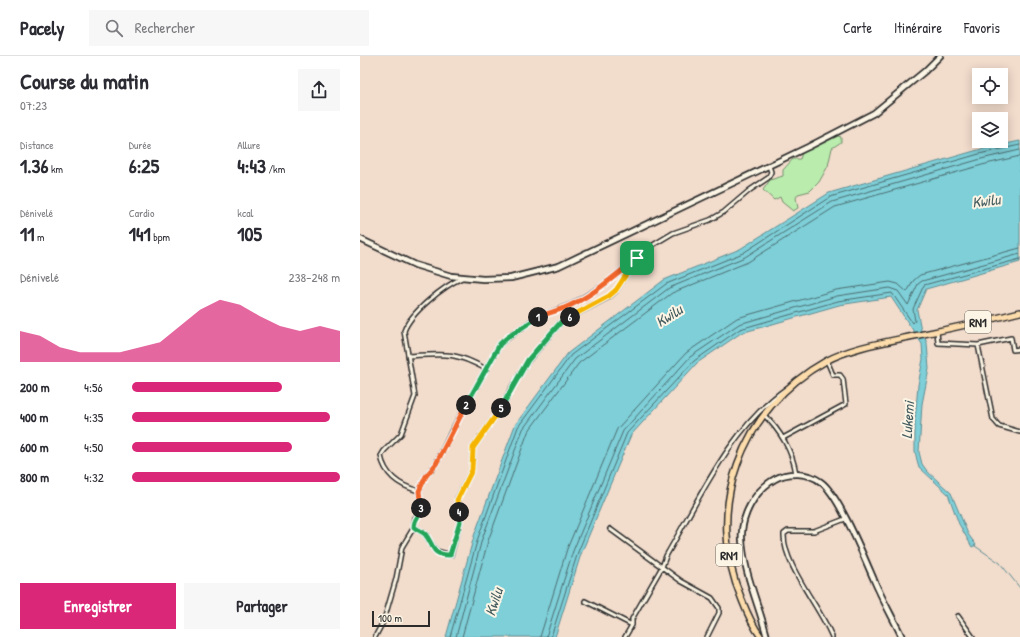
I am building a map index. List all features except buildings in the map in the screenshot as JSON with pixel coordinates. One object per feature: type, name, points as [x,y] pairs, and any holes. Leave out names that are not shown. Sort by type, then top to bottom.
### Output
[{"type":"highway","name":"RN1","points":[[761,637],[755,629],[736,588],[728,551],[726,519],[731,486],[736,466],[750,435],[764,414],[794,383],[827,361],[853,351],[1020,312]]},
{"type":"main road","points":[[360,239],[415,265],[451,276],[483,279],[511,278],[559,266],[769,166],[874,113],[925,71],[940,56]]},
{"type":"main road","points":[[767,637],[752,588],[742,539],[743,533],[751,503],[765,485],[783,475],[796,474],[810,476],[821,482],[830,491],[864,554],[874,580],[902,637]]},
{"type":"street","points":[[375,637],[382,624],[396,579],[402,547],[414,527],[415,518],[421,510],[419,491],[426,476],[436,464],[500,344],[535,318],[565,308],[582,299],[614,278],[653,245],[673,233],[710,220],[724,212],[750,190],[768,178],[771,172],[769,166]]},
{"type":"street","points":[[414,527],[425,534],[432,548],[436,551],[450,555],[460,522],[457,500],[472,470],[473,448],[505,402],[524,366],[561,322],[609,296],[616,290],[637,258]]},
{"type":"street","points":[[419,491],[408,488],[393,478],[385,468],[381,456],[401,434],[413,406],[415,392],[412,368],[408,356],[404,331],[406,325],[441,290],[464,277]]},
{"type":"street","points":[[937,332],[938,343],[978,345],[1011,338],[1014,350],[1020,349]]},
{"type":"street","points":[[978,345],[992,419],[999,426],[1020,432]]},
{"type":"street","points":[[408,356],[447,353],[458,355],[486,369]]},
{"type":"street","points":[[783,438],[846,404],[844,378],[833,375],[827,361]]},
{"type":"street","points":[[625,637],[632,625],[632,619],[662,567],[666,556],[736,438],[765,406],[794,383]]},
{"type":"street","points":[[764,414],[783,438],[793,461],[796,474]]},
{"type":"street","points":[[832,637],[826,622],[803,587],[786,550],[784,534],[788,531],[814,531],[845,519]]},
{"type":"street","points":[[610,529],[681,582],[712,598],[717,603],[719,613],[707,637]]},
{"type":"street","points":[[585,600],[632,625]]},
{"type":"street","points":[[958,616],[973,637]]},
{"type":"green space","points":[[838,136],[841,137],[841,142],[832,148],[828,166],[819,182],[810,191],[798,194],[796,198],[798,208],[793,211],[782,202],[780,197],[774,200],[763,190],[770,180],[783,176],[783,170],[793,159],[800,159],[802,153]]},
{"type":"water","name":"Kwilu","points":[[1020,141],[1020,262],[926,289],[917,310],[921,330],[927,343],[929,369],[922,404],[919,452],[922,464],[927,471],[951,493],[968,534],[976,545],[972,547],[959,524],[948,494],[919,467],[917,460],[915,451],[915,420],[918,385],[923,359],[922,344],[891,297],[839,305],[741,333],[697,363],[631,435],[581,554],[555,637],[446,637],[474,536],[515,425],[568,353],[664,280],[740,249],[829,193],[978,150],[987,148],[1008,148],[1008,144]]},
{"type":"waterway","name":"Lukemi","points":[[975,546],[1000,563],[1020,588]]},
{"type":"route","points":[[637,258],[616,290],[603,300],[561,322],[528,360],[510,390],[505,402],[473,448],[472,470],[457,500],[460,522],[450,555],[436,551],[432,548],[425,534],[414,527],[415,518],[421,512],[419,491],[426,476],[436,464],[451,432],[500,344],[535,318],[565,308],[582,299],[614,278],[620,271],[637,258]]}]
